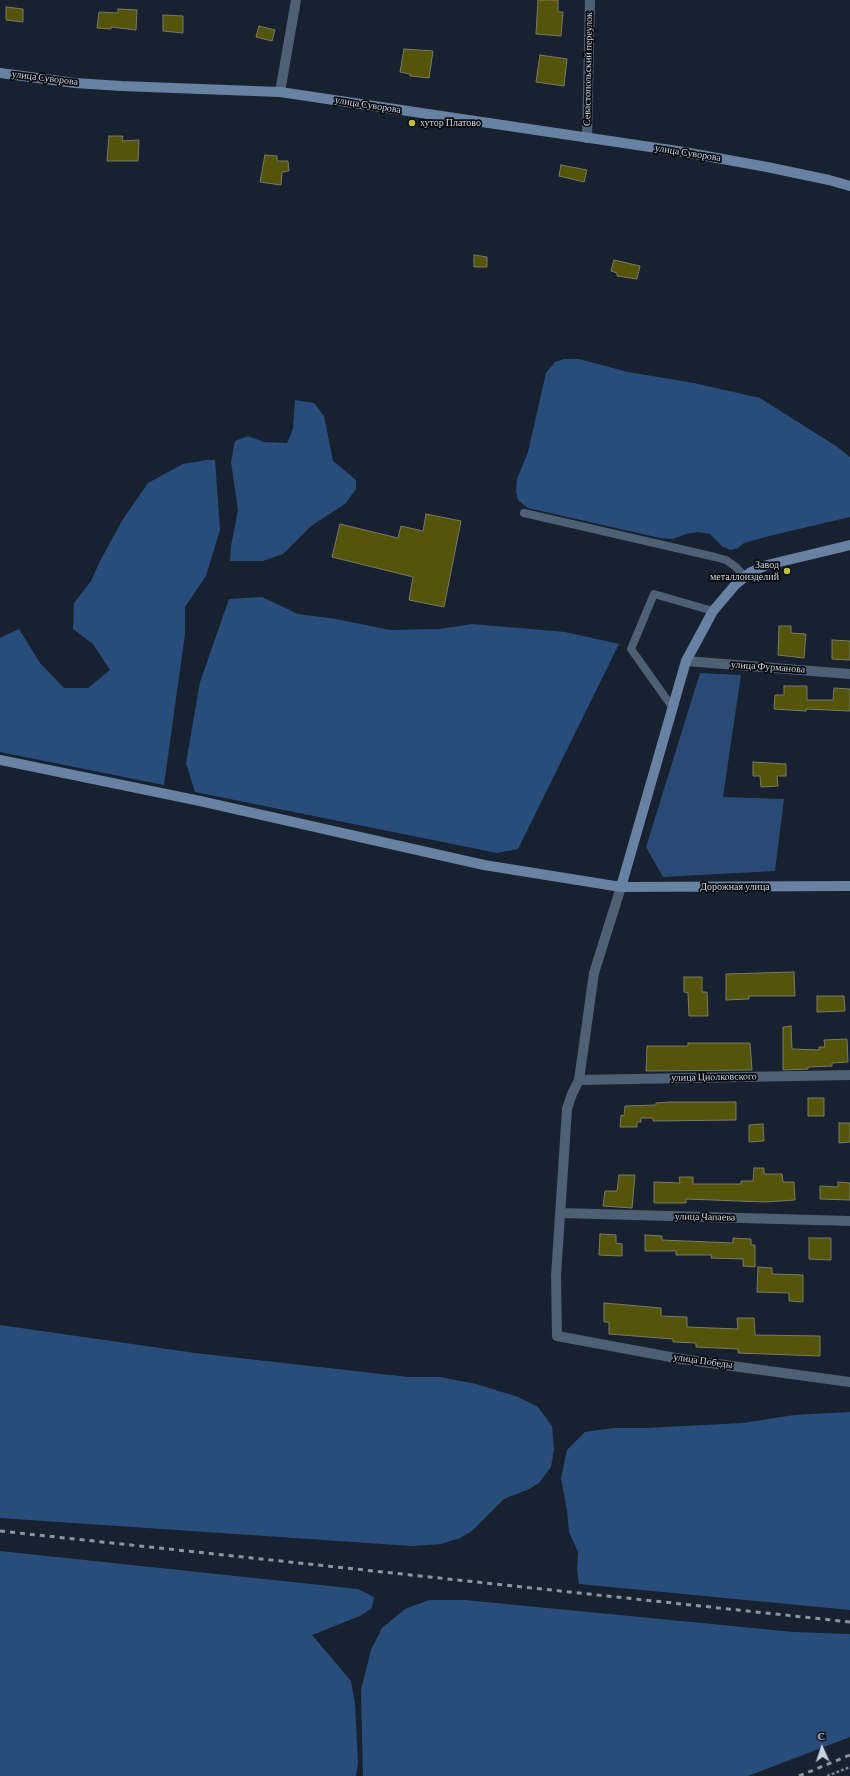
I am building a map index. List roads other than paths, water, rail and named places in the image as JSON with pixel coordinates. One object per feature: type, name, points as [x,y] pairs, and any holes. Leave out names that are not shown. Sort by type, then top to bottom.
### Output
[{"type":"street","points":[[280,92],[296,0]]},
{"type":"street","name":"Севастопольский переулок","points":[[587,138],[590,0]]},
{"type":"street","name":"улица Суворова","points":[[0,72],[75,83],[280,92],[684,152],[760,165],[850,186]]},
{"type":"street","points":[[560,1213],[567,1108],[579,1080],[594,973],[621,887],[686,661],[713,611],[732,589],[750,572],[767,565],[850,545]]},
{"type":"street","name":"улица Фурманова","points":[[686,661],[850,674]]},
{"type":"street","name":"Дорожная улица","points":[[0,760],[200,801],[484,865],[621,887],[850,886]]},
{"type":"street","name":"улица Циолковского","points":[[579,1080],[850,1075]]},
{"type":"street","name":"улица Чапаева","points":[[560,1213],[850,1221]]},
{"type":"street","name":"улица Победы","points":[[560,1213],[556,1276],[557,1336],[682,1359],[850,1382]]},
{"type":"lane","points":[[524,513],[716,556],[726,560],[736,567],[745,577]]},
{"type":"lane","points":[[673,708],[631,649],[654,594],[713,611]]},
{"type":"railway","points":[[0,1531],[850,1622]]},
{"type":"railway","points":[[799,1776],[850,1755]]},
{"type":"place","name":"хутор Платово","points":[[412,123]]},
{"type":"place","name":"Завод металлоизделий","points":[[787,571]]}]
